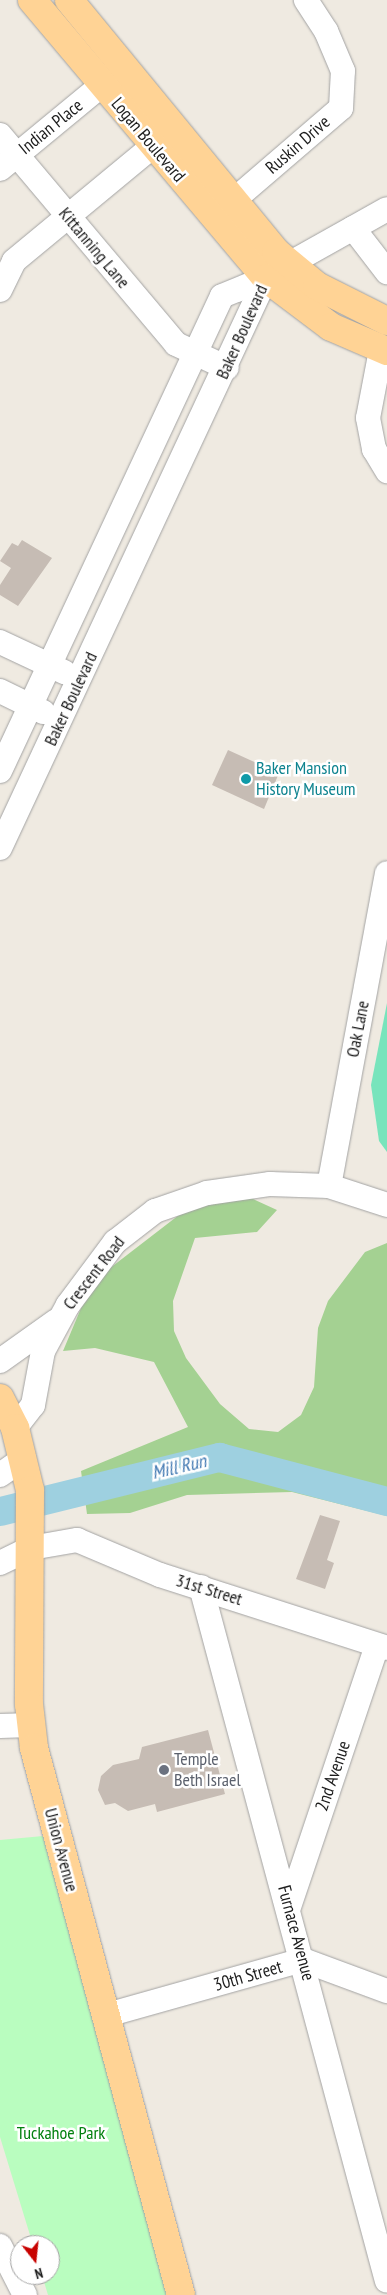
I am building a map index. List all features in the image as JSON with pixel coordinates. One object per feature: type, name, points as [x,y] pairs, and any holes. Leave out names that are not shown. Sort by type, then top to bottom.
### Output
[{"type":"main road","name":"Logan Boulevard","points":[[32,0],[152,146],[266,278],[332,326],[384,350]]},
{"type":"main road","name":"Logan Boulevard","points":[[69,0],[289,264],[317,286],[387,321]]},
{"type":"main road","points":[[266,278],[289,264]]},
{"type":"main road","name":"Union Avenue","points":[[0,1398],[14,1428],[24,1458],[30,1501],[31,1725],[181,2295]]},
{"type":"street","name":"Ruskin Drive","points":[[234,200],[341,108],[343,71],[326,31],[306,0]]},
{"type":"street","name":"Indian Place","points":[[8,162],[102,85]]},
{"type":"street","name":"Kittanning Lane","points":[[0,135],[8,162],[68,217],[176,344],[227,368]]},
{"type":"street","points":[[0,290],[14,261],[152,146]]},
{"type":"street","points":[[289,264],[387,209]]},
{"type":"street","points":[[353,228],[387,272]]},
{"type":"street","name":"Baker Boulevard","points":[[0,771],[222,296],[266,278]]},
{"type":"street","name":"Baker Boulevard","points":[[0,848],[227,368],[266,278]]},
{"type":"street","points":[[384,350],[368,418],[374,449],[387,471]]},
{"type":"street","points":[[0,642],[80,680]]},
{"type":"street","points":[[0,691],[60,721]]},
{"type":"street","name":"Oak Lane","points":[[329,1186],[387,873]]},
{"type":"street","name":"Crescent Road","points":[[14,1428],[33,1405],[43,1351],[60,1318],[115,1242],[155,1212],[237,1187],[329,1186],[387,1205]]},
{"type":"street","name":"Crescent Road","points":[[0,1361],[60,1318]]},
{"type":"street","points":[[0,1476],[24,1458]]},
{"type":"street","name":"31st Street","points":[[0,1563],[31,1548],[77,1540],[201,1587],[382,1646]]},
{"type":"street","name":"Furnace Avenue","points":[[201,1587],[289,1907],[387,2281]]},
{"type":"street","name":"2nd Avenue","points":[[289,1907],[382,1646]]},
{"type":"street","points":[[0,1726],[31,1725]]},
{"type":"street","name":"30th Street","points":[[107,2015],[303,1960],[387,1991]]},
{"type":"street","points":[[0,2246],[25,2295]]},
{"type":"green space","points":[[387,1003],[387,1152],[379,1141],[371,1085]]},
{"type":"green space","points":[[251,1198],[277,1210],[257,1232],[195,1238],[173,1301],[174,1331],[186,1358],[220,1404],[249,1429],[278,1432],[301,1415],[314,1387],[318,1328],[328,1301],[365,1252],[387,1243],[387,1516],[292,1492],[187,1495],[130,1513],[87,1514],[81,1471],[188,1427],[154,1362],[95,1348],[63,1351],[92,1282],[188,1208]]},
{"type":"green space","name":"Tuckahoe Park","points":[[43,1836],[167,2295],[48,2295],[45,2285],[60,2285],[60,2235],[30,2235],[0,2137],[0,1840]]},
{"type":"building","points":[[22,540],[52,558],[18,606],[0,595],[0,585],[11,568],[0,561],[12,543],[18,546]]},
{"type":"building","name":"Baker Mansion History Museum","points":[[228,750],[279,773],[264,809],[212,785]]},
{"type":"building","points":[[320,1515],[340,1521],[327,1560],[334,1563],[325,1589],[296,1579]]},
{"type":"building","name":"Temple Beth Israel","points":[[208,1730],[225,1794],[157,1812],[155,1804],[128,1811],[115,1803],[105,1805],[98,1790],[101,1776],[113,1765],[139,1759],[142,1747]]},
{"type":"waterway","name":"Mill Run","points":[[0,1511],[219,1457],[387,1501]]},
{"type":"place","name":"Baker Mansion History Museum","points":[[246,779]]},
{"type":"place","name":"Temple Beth Israel","points":[[164,1770]]}]
